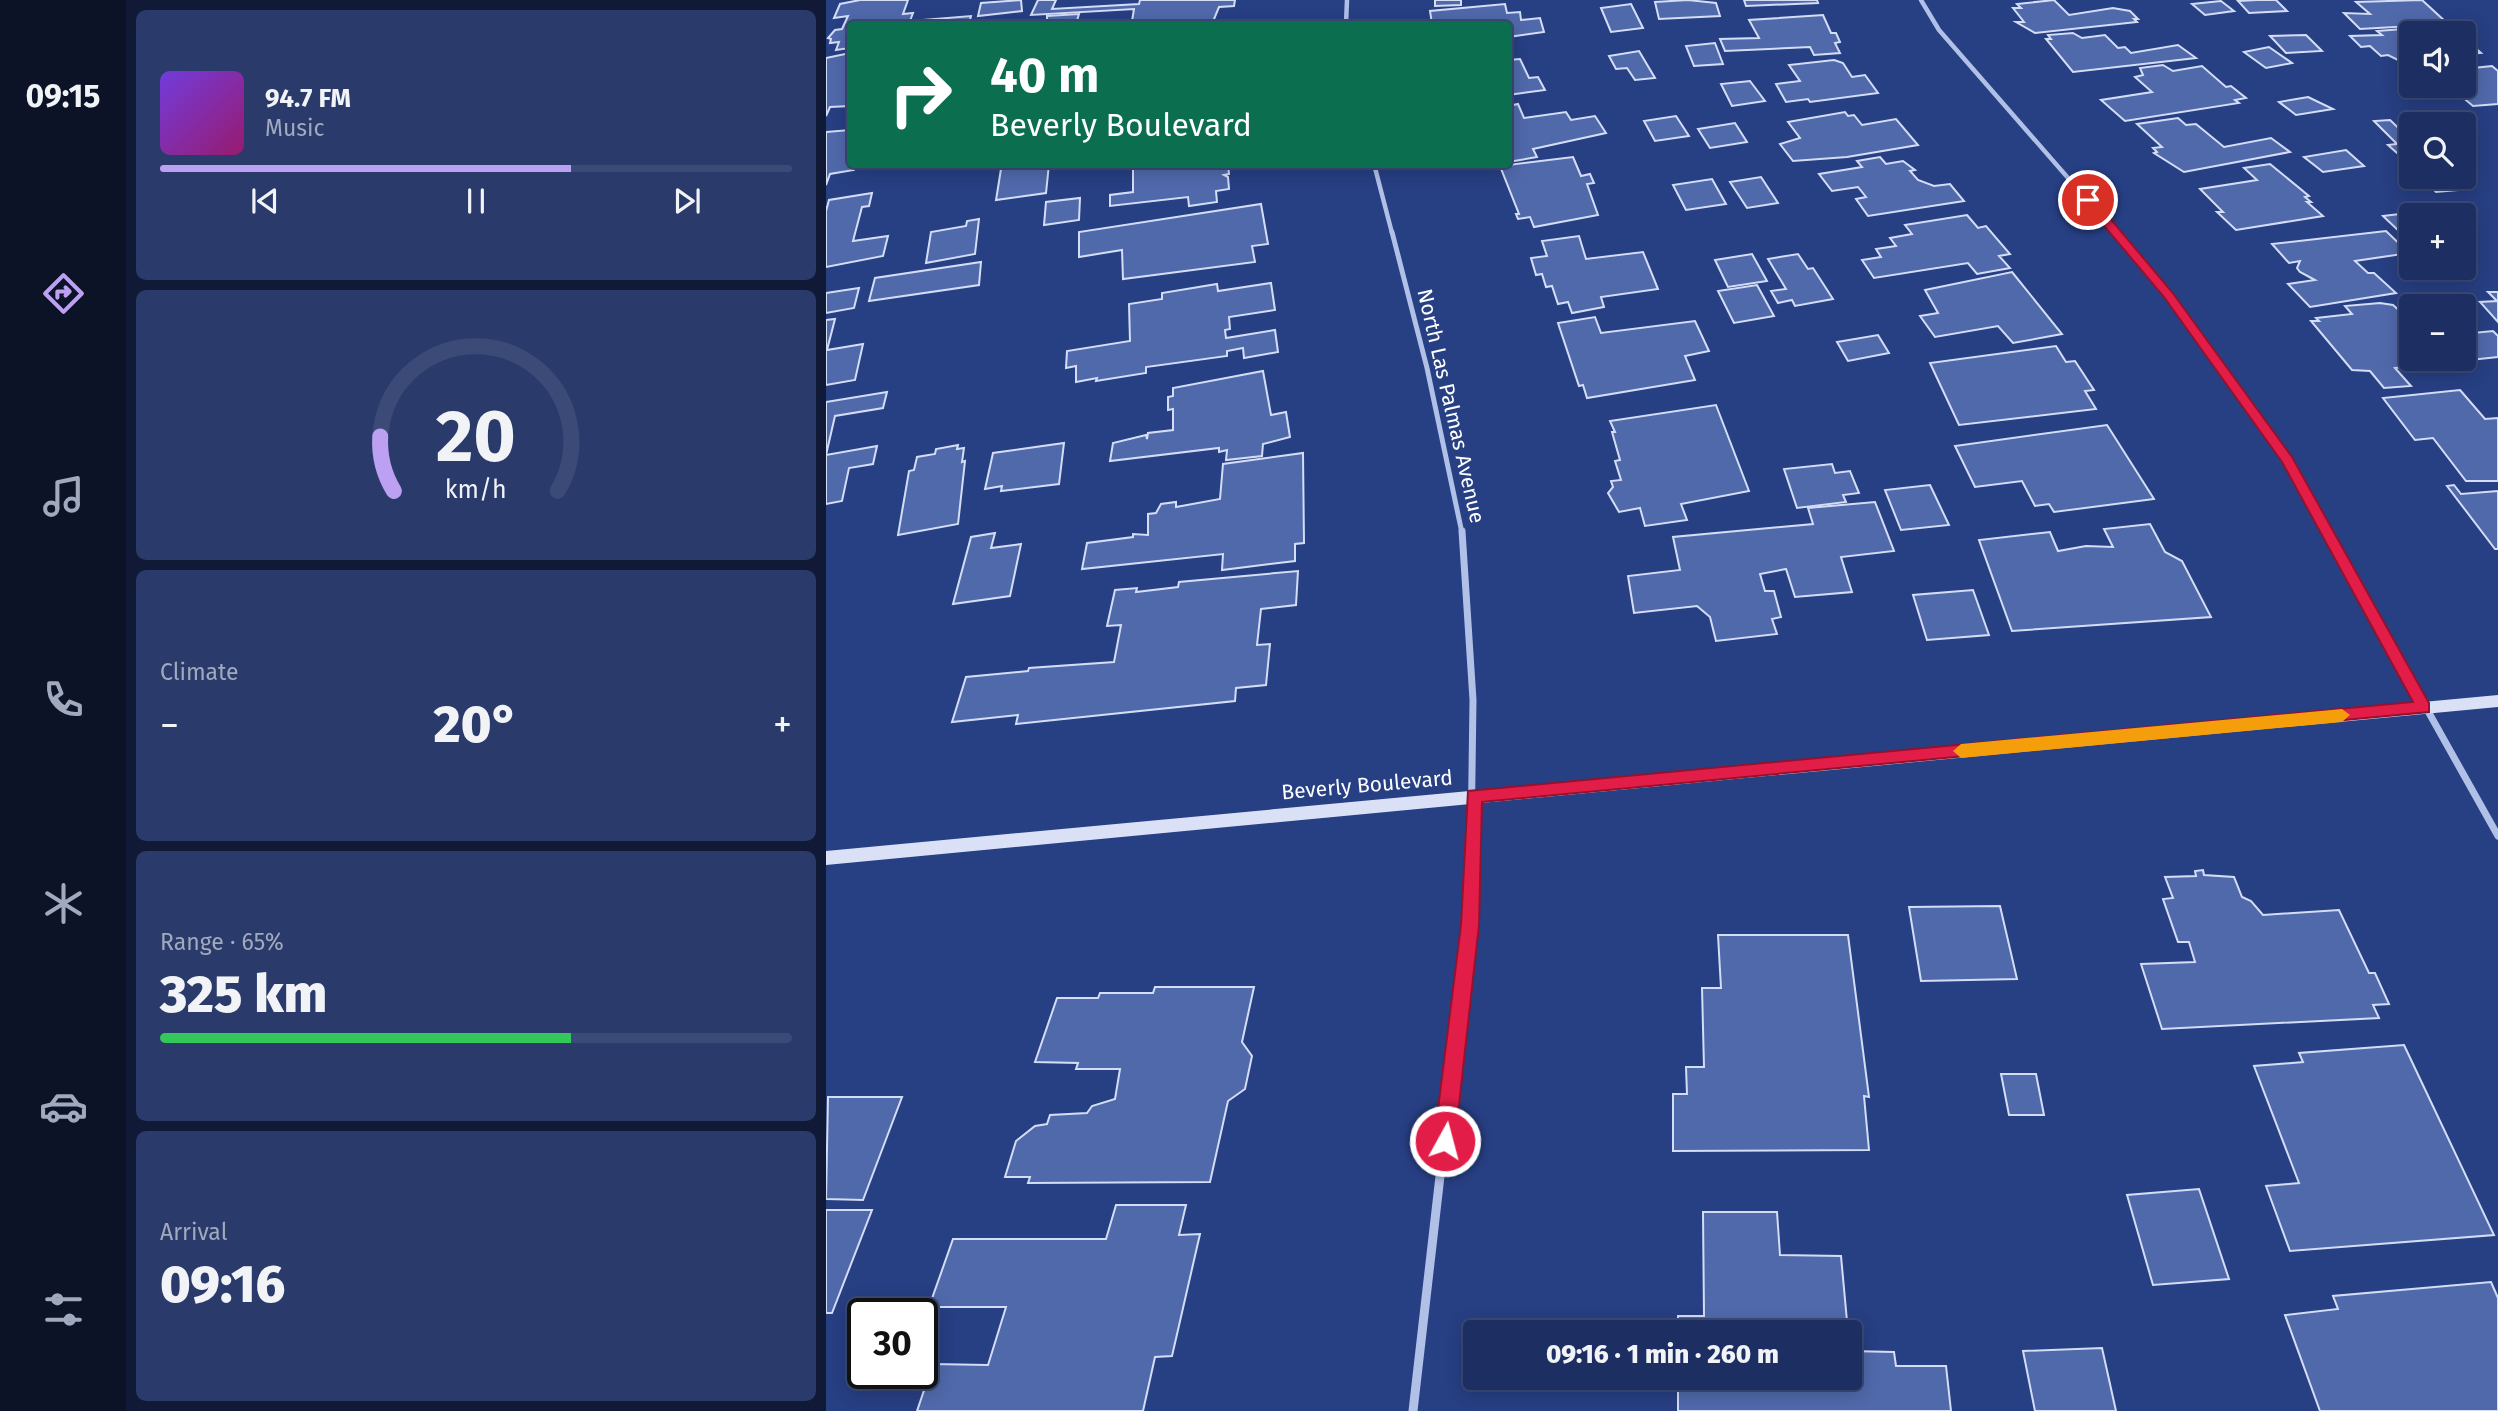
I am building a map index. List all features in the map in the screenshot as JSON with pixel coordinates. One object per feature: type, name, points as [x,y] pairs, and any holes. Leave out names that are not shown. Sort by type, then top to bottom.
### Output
[{"type":"main road","name":"Beverly Boulevard","points":[[826,858],[2498,701]]},
{"type":"street","points":[[1346,21],[1347,0]]},
{"type":"street","points":[[1921,0],[1939,30],[2053,158],[2168,295],[2287,460],[2498,836]]},
{"type":"street","name":"North Las Palmas Avenue","points":[[1375,168],[1427,368],[1461,517],[1473,700],[1474,796],[1470,925],[1413,1411]]},
{"type":"building","points":[[860,0],[908,0],[903,14],[913,13],[910,21],[847,21],[847,48],[836,50],[839,42],[830,43],[831,39],[828,38],[835,30],[842,29],[848,16],[834,18],[840,4]]},
{"type":"building","points":[[1021,0],[1022,11],[978,16],[981,3]]},
{"type":"building","points":[[1038,0],[1056,0],[1052,9],[1139,4],[1140,0],[1235,0],[1234,6],[1219,7],[1213,21],[1132,21],[1134,9],[1031,15]]},
{"type":"building","points":[[1435,0],[1461,0],[1461,5],[1435,6]]},
{"type":"building","points":[[1688,0],[1716,3],[1720,16],[1659,19],[1655,2]]},
{"type":"building","points":[[1744,0],[1817,0],[1818,3],[1746,6]]},
{"type":"building","points":[[2054,0],[2069,15],[2113,8],[2130,11],[2138,19],[2134,19],[2137,22],[2035,33],[2016,22],[2024,22],[2013,8],[2021,8],[2017,4]]},
{"type":"building","points":[[2276,0],[2287,11],[2249,13],[2238,1]]},
{"type":"building","points":[[2422,0],[2445,21],[2399,21],[2399,27],[2360,29],[2344,13],[2370,14],[2356,2]]},
{"type":"building","points":[[2221,1],[2234,11],[2205,15],[2192,4]]},
{"type":"building","points":[[1505,4],[1507,13],[1520,12],[1521,20],[1540,18],[1544,32],[1512,36],[1512,21],[1432,21],[1430,11]]},
{"type":"building","points":[[1631,4],[1643,28],[1611,32],[1601,8]]},
{"type":"building","points":[[1079,14],[1077,21],[1032,21],[1047,20],[1047,16]]},
{"type":"building","points":[[1823,15],[1831,33],[1836,33],[1840,42],[1835,43],[1840,53],[1814,55],[1810,47],[1725,51],[1720,39],[1759,38],[1749,20]]},
{"type":"building","points":[[971,16],[970,21],[910,21]]},
{"type":"building","points":[[2399,29],[2399,60],[2388,55],[2381,56],[2370,46],[2361,47],[2350,36],[2382,35],[2377,31]]},
{"type":"building","points":[[2073,33],[2082,38],[2105,35],[2118,48],[2125,47],[2131,53],[2178,45],[2196,58],[2073,72],[2046,39],[2051,39],[2048,35]]},
{"type":"building","points":[[2306,35],[2322,51],[2286,53],[2270,36]]},
{"type":"building","points":[[1715,43],[1723,64],[1694,66],[1686,46]]},
{"type":"building","points":[[2269,47],[2292,63],[2266,68],[2244,52]]},
{"type":"building","points":[[1639,51],[1655,78],[1635,80],[1627,68],[1616,69],[1609,56]]},
{"type":"building","points":[[847,54],[847,106],[830,107],[826,116],[826,58]]},
{"type":"building","points":[[1520,59],[1529,78],[1538,77],[1545,90],[1512,94],[1512,60]]},
{"type":"building","points":[[1834,60],[1843,63],[1852,77],[1865,75],[1878,93],[1810,102],[1808,99],[1786,102],[1776,84],[1800,81],[1789,65]]},
{"type":"building","points":[[2163,65],[2173,71],[2202,66],[2226,87],[2231,86],[2246,98],[2235,100],[2239,103],[2125,121],[2101,100],[2152,92],[2135,77],[2143,75],[2140,68]]},
{"type":"building","points":[[2492,66],[2498,71],[2498,104],[2473,106],[2464,98],[2476,98],[2476,68]]},
{"type":"building","points":[[1750,81],[1765,101],[1732,106],[1721,84]]},
{"type":"building","points":[[2308,97],[2333,109],[2296,115],[2279,102]]},
{"type":"building","points":[[1518,104],[1524,118],[1566,112],[1571,120],[1595,116],[1606,133],[1533,149],[1537,157],[1512,161],[1512,105]]},
{"type":"building","points":[[1845,112],[1848,116],[1854,115],[1862,125],[1896,119],[1918,145],[1847,157],[1793,161],[1780,144],[1800,138],[1788,122]]},
{"type":"building","points":[[1676,116],[1689,136],[1655,141],[1644,121]]},
{"type":"building","points":[[2178,118],[2186,125],[2196,124],[2224,147],[2271,138],[2290,152],[2184,172],[2154,153],[2157,152],[2153,148],[2162,147],[2137,124]]},
{"type":"building","points":[[2390,120],[2399,129],[2399,153],[2388,145],[2397,144],[2374,121]]},
{"type":"building","points":[[1735,123],[1747,142],[1710,148],[1698,129]]},
{"type":"building","points":[[847,130],[847,168],[854,168],[830,174],[826,185],[826,132]]},
{"type":"building","points":[[2346,150],[2364,166],[2323,172],[2304,157]]},
{"type":"building","points":[[1573,157],[1581,176],[1590,174],[1594,183],[1587,184],[1598,215],[1534,227],[1530,217],[1518,219],[1516,214],[1519,214],[1501,168],[1512,168],[1512,165]]},
{"type":"building","points":[[1880,157],[1886,164],[1903,161],[1915,170],[1910,171],[1918,180],[1934,186],[1950,184],[1964,201],[1868,216],[1856,199],[1866,197],[1858,187],[1832,191],[1819,174],[1862,167],[1857,161]]},
{"type":"building","points":[[2270,164],[2309,196],[2305,197],[2311,202],[2307,202],[2323,216],[2236,230],[2217,212],[2223,212],[2200,189],[2257,180],[2244,168]]},
{"type":"building","points":[[1049,168],[1046,193],[996,200],[1001,169]]},
{"type":"building","points":[[1133,168],[1228,168],[1229,174],[1224,175],[1228,177],[1229,189],[1216,191],[1217,202],[1189,206],[1188,197],[1110,206],[1110,195],[1133,192]]},
{"type":"building","points":[[1761,177],[1778,203],[1747,208],[1730,182]]},
{"type":"building","points":[[1712,179],[1726,204],[1686,210],[1673,185]]},
{"type":"building","points":[[2433,189],[2470,189],[2436,192]]},
{"type":"building","points":[[872,193],[869,206],[862,207],[853,241],[888,236],[883,256],[826,267],[826,211],[829,200]]},
{"type":"building","points":[[1080,198],[1079,220],[1044,225],[1046,202]]},
{"type":"building","points":[[1261,204],[1268,244],[1252,246],[1255,262],[1123,279],[1122,250],[1079,257],[1079,232]]},
{"type":"building","points":[[2399,214],[2399,231],[2383,216]]},
{"type":"building","points":[[1967,215],[1978,228],[1986,226],[2010,254],[1999,256],[2010,268],[1977,274],[1968,263],[1874,278],[1862,260],[1881,257],[1876,249],[1896,246],[1890,238],[1912,234],[1905,225]]},
{"type":"building","points":[[979,219],[975,254],[926,263],[931,232],[966,226],[967,221]]},
{"type":"building","points":[[2386,231],[2399,243],[2399,254],[2355,261],[2368,273],[2374,273],[2396,293],[2310,307],[2288,284],[2315,280],[2300,272],[2297,268],[2300,261],[2289,263],[2272,244]]},
{"type":"building","points":[[1579,236],[1586,259],[1643,252],[1658,289],[1601,297],[1604,307],[1572,313],[1568,302],[1558,304],[1552,286],[1546,287],[1542,274],[1536,275],[1531,258],[1547,256],[1542,241]]},
{"type":"building","points":[[1752,254],[1767,281],[1728,287],[1715,260]]},
{"type":"building","points":[[1798,254],[1808,269],[1813,268],[1833,299],[1795,306],[1792,300],[1778,303],[1771,291],[1786,289],[1768,259]]},
{"type":"building","points":[[981,262],[979,285],[869,301],[875,278]]},
{"type":"building","points":[[2012,272],[2062,334],[2013,343],[1998,326],[1935,337],[1920,316],[1938,313],[1925,290]]},
{"type":"building","points":[[1271,283],[1275,310],[1229,317],[1230,329],[1225,330],[1226,338],[1275,330],[1278,352],[1244,358],[1243,348],[1227,351],[1227,356],[1146,367],[1146,373],[1096,381],[1097,378],[1076,382],[1076,366],[1066,368],[1067,351],[1130,341],[1129,304],[1162,299],[1162,293],[1217,284],[1218,291]]},
{"type":"building","points":[[1757,285],[1774,316],[1734,323],[1718,291]]},
{"type":"building","points":[[859,288],[854,308],[826,313],[826,293]]},
{"type":"building","points":[[2488,292],[2498,292],[2498,322],[2480,302],[2497,301]]},
{"type":"building","points":[[2380,303],[2393,305],[2399,310],[2399,368],[2395,368],[2411,386],[2384,388],[2370,371],[2352,370],[2311,321],[2319,321],[2316,318],[2352,314],[2345,306]]},
{"type":"building","points":[[1595,317],[1601,333],[1695,321],[1709,351],[1685,356],[1695,380],[1587,398],[1583,385],[1579,386],[1558,323]]},
{"type":"building","points":[[835,319],[827,350],[863,344],[855,380],[826,385],[826,320]]},
{"type":"building","points":[[2493,331],[2498,336],[2498,357],[2476,359],[2476,333]]},
{"type":"building","points":[[1878,335],[1889,353],[1848,361],[1837,342]]},
{"type":"building","points":[[2056,346],[2066,362],[2075,361],[2094,390],[2085,391],[2096,409],[1959,425],[1930,363]]},
{"type":"building","points":[[1263,371],[1271,415],[1286,412],[1290,437],[1263,444],[1262,456],[1226,460],[1227,450],[1219,452],[1219,448],[1110,461],[1113,443],[1146,435],[1147,439],[1148,433],[1173,430],[1173,409],[1168,410],[1168,397],[1173,396],[1173,388]]},
{"type":"building","points":[[2460,390],[2485,419],[2498,418],[2498,481],[2466,481],[2433,438],[2415,440],[2383,398]]},
{"type":"building","points":[[887,392],[883,408],[835,416],[826,455],[826,402]]},
{"type":"building","points":[[1716,405],[1749,491],[1681,504],[1687,520],[1645,526],[1640,508],[1619,512],[1608,493],[1613,487],[1611,481],[1621,480],[1615,461],[1620,460],[1612,432],[1615,432],[1610,421]]},
{"type":"building","points":[[2107,425],[2154,499],[2054,512],[2049,504],[2035,506],[2022,481],[1975,487],[1955,446]]},
{"type":"building","points":[[1064,443],[1059,484],[1001,491],[1002,486],[985,489],[993,453]]},
{"type":"building","points":[[958,445],[957,449],[964,448],[962,462],[965,461],[958,524],[898,535],[909,471],[914,470],[917,457],[935,454],[936,449]]},
{"type":"building","points":[[877,446],[873,464],[849,468],[842,501],[826,504],[826,455]]},
{"type":"building","points":[[1303,453],[1304,543],[1295,544],[1295,561],[1222,570],[1223,554],[1082,569],[1087,543],[1133,537],[1133,534],[1148,535],[1148,514],[1156,513],[1161,504],[1176,502],[1176,507],[1220,499],[1223,464]]},
{"type":"building","points":[[1832,464],[1835,473],[1850,471],[1859,493],[1843,495],[1846,502],[1797,508],[1784,469]]},
{"type":"building","points":[[1930,485],[1949,525],[1901,530],[1885,490]]},
{"type":"building","points":[[2454,485],[2461,494],[2498,491],[2498,549],[2495,549],[2447,486]]},
{"type":"building","points":[[1875,502],[1894,551],[1841,557],[1852,592],[1795,597],[1786,569],[1760,574],[1765,591],[1774,591],[1781,617],[1772,619],[1777,634],[1716,641],[1710,617],[1697,606],[1634,613],[1628,576],[1680,570],[1673,537],[1813,524],[1808,508]]},
{"type":"building","points":[[2150,524],[2165,552],[2182,561],[2211,617],[2012,631],[1979,540],[2050,532],[2058,551],[2086,546],[2113,547],[2104,529]]},
{"type":"building","points":[[995,533],[991,548],[1021,544],[1010,596],[953,604],[971,537]]},
{"type":"building","points":[[1298,571],[1296,605],[1261,609],[1257,645],[1270,644],[1266,685],[1236,688],[1235,701],[1016,724],[1018,715],[952,722],[966,677],[1028,671],[1029,668],[1114,662],[1121,625],[1107,626],[1115,590],[1137,588],[1136,592],[1178,587],[1179,582]]},
{"type":"building","points":[[1973,590],[1989,635],[1927,640],[1913,595]]},
{"type":"building","points":[[2203,870],[2204,875],[2234,877],[2242,897],[2251,901],[2263,915],[2339,910],[2369,973],[2375,973],[2389,1004],[2373,1005],[2379,1018],[2162,1029],[2141,964],[2195,962],[2189,942],[2178,942],[2163,899],[2173,898],[2165,877],[2196,876],[2195,871]]},
{"type":"building","points":[[2000,906],[2017,979],[1921,981],[1909,907]]},
{"type":"building","points":[[1718,935],[1848,935],[1869,1097],[1864,1096],[1869,1150],[1673,1151],[1673,1094],[1687,1094],[1686,1067],[1704,1067],[1702,988],[1721,988]]},
{"type":"building","points":[[1155,987],[1254,987],[1242,1042],[1252,1056],[1245,1089],[1228,1101],[1210,1182],[1028,1183],[1030,1177],[1005,1177],[1016,1141],[1035,1126],[1047,1124],[1050,1115],[1087,1113],[1092,1106],[1115,1099],[1120,1069],[1076,1069],[1078,1063],[1035,1062],[1057,998],[1098,998],[1100,993],[1153,993]]},
{"type":"building","points":[[2404,1045],[2494,1235],[2290,1251],[2266,1186],[2299,1183],[2254,1066],[2303,1062],[2299,1053]]},
{"type":"building","points":[[2001,1074],[2036,1074],[2044,1115],[2009,1115]]},
{"type":"building","points":[[828,1097],[902,1097],[863,1200],[826,1199]]},
{"type":"building","points":[[2199,1189],[2229,1279],[2153,1285],[2127,1195]]},
{"type":"building","points":[[1116,1205],[1186,1205],[1179,1235],[1200,1234],[1172,1356],[1155,1357],[1143,1411],[917,1411],[924,1389],[938,1389],[938,1364],[988,1365],[1006,1307],[938,1307],[938,1298],[932,1298],[953,1239],[1106,1239]]},
{"type":"building","points":[[826,1210],[872,1210],[832,1313],[826,1313]]},
{"type":"building","points":[[1703,1212],[1777,1212],[1780,1255],[1841,1256],[1847,1320],[1678,1320],[1678,1316],[1704,1316]]},
{"type":"building","points":[[2491,1282],[2498,1298],[2498,1411],[2320,1411],[2285,1315],[2338,1309],[2333,1296]]},
{"type":"building","points":[[2102,1348],[2116,1411],[2035,1411],[2023,1351]]},
{"type":"building","points":[[1862,1351],[1894,1352],[1896,1366],[1946,1366],[1951,1411],[1678,1411],[1678,1390],[1862,1390]]},
{"type":"slow traffic","points":[[1961,751],[2342,715]]},
{"type":"route","points":[[1445,1141],[1470,925],[1474,796],[2424,707],[2287,460],[2168,295],[2088,200]]}]
